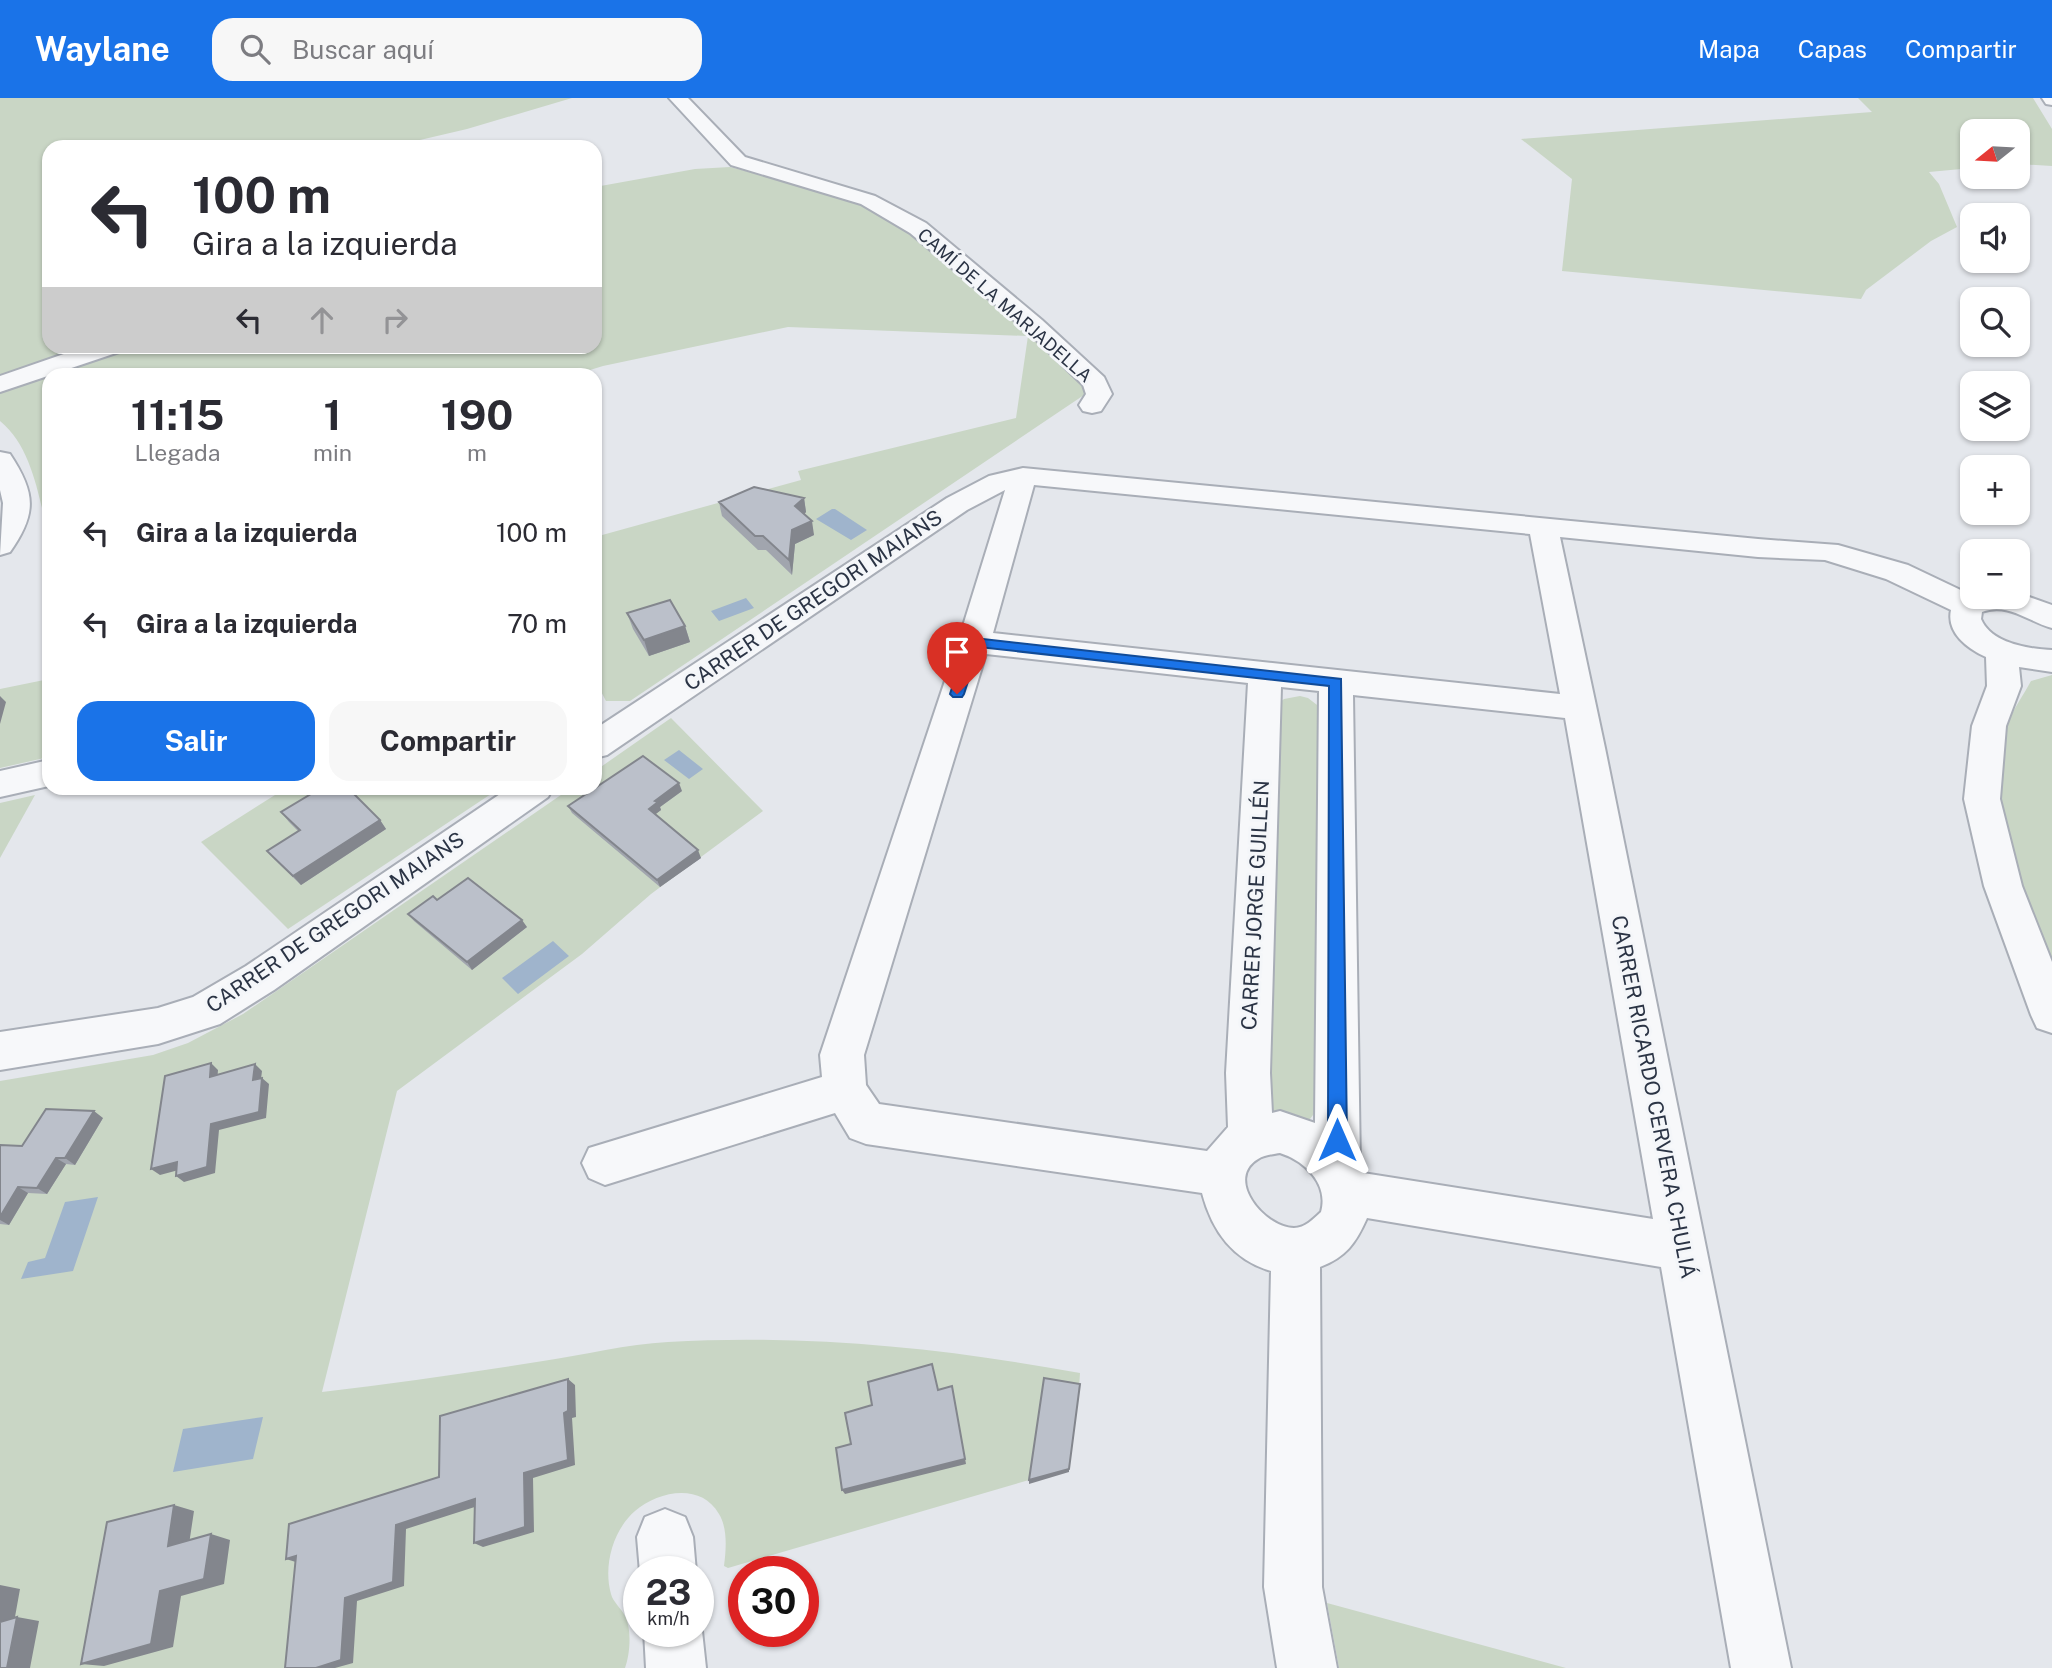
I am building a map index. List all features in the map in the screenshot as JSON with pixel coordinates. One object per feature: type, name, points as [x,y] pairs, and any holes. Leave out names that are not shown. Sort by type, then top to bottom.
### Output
[{"type":"street","name":"CAMÍ DE LA MARJADELLA","points":[[678,98],[738,161],[868,200],[918,228],[1034,325],[1095,382],[1100,394],[1092,405]]},
{"type":"street","points":[[48,368],[89,354]]},
{"type":"street","points":[[0,384],[42,370]]},
{"type":"street","points":[[0,460],[14,486],[19,512],[0,546]]},
{"type":"street","points":[[1224,1175],[866,1123],[845,1090],[842,1055],[974,642],[1011,479],[1758,548],[1827,551],[1896,572],[1960,602]]},
{"type":"street","name":"CARRER DE GREGORI MAIANS","points":[[602,738],[893,544],[976,492],[1011,479]]},
{"type":"street","name":"CARRER RICARDO CERVERA CHULIÁ","points":[[1544,527],[1761,1668]]},
{"type":"street","points":[[2030,607],[2052,618]]},
{"type":"street","points":[[1966,609],[1965,622],[1972,632],[2002,653],[2033,661],[2052,661]]},
{"type":"street","points":[[974,642],[1580,708]]},
{"type":"street","points":[[2002,653],[2004,685],[1989,726],[1982,799],[2003,886],[2052,1015]]},
{"type":"street","name":"CARRER JORGE GUILLÉN","points":[[1251,1137],[1248,1073],[1265,673]]},
{"type":"street","points":[[1336,682],[1342,1180],[1346,1209],[1332,1236],[1315,1247],[1296,1251],[1273,1248],[1242,1229],[1226,1206],[1221,1185],[1227,1161],[1235,1149],[1251,1137],[1280,1132],[1315,1144],[1342,1180],[1683,1247]]},
{"type":"street","points":[[0,784],[42,775]]},
{"type":"street","name":"CARRER DE GREGORI MAIANS","points":[[0,1051],[158,1026],[205,1011],[260,978],[525,795]]},
{"type":"street","points":[[604,1163],[845,1090]]},
{"type":"street","points":[[1296,1251],[1293,1587],[1307,1668]]},
{"type":"street","points":[[674,1647],[676,1668]]},
{"type":"green space","points":[[0,98],[572,98],[420,140],[42,140],[42,354],[63,354],[0,375]]},
{"type":"green space","points":[[1858,98],[2033,98],[2052,129],[2052,166],[2030,165],[2030,119],[1960,119],[1960,169],[1929,172],[1939,184],[1957,227],[1931,241],[1866,290],[1861,299],[1562,271],[1572,179],[1521,139],[1872,112]]},
{"type":"green space","points":[[730,167],[820,190],[863,206],[915,236],[1029,335],[1069,366],[1085,388],[1084,395],[630,701],[606,701],[602,693],[602,535],[801,480],[798,471],[1016,418],[1028,336],[788,327],[596,368],[64,368],[103,354],[602,354],[602,186],[695,169]]},
{"type":"green space","points":[[42,376],[42,508],[24,452],[10,430],[0,421],[0,391]]},
{"type":"green space","points":[[2052,675],[2052,961],[2008,841],[2001,809],[1999,777],[2001,747],[2012,713],[2031,681]]},
{"type":"green space","points":[[42,680],[42,759],[0,768],[0,689]]},
{"type":"green space","points":[[1300,696],[1308,698],[1321,708],[1316,1111],[1310,1119],[1299,1123],[1268,1113],[1279,703],[1284,699]]},
{"type":"green space","points":[[671,718],[763,811],[651,894],[582,954],[397,1091],[322,1392],[488,1370],[637,1345],[720,1340],[875,1345],[977,1356],[1080,1373],[1079,1388],[1029,1480],[769,1556],[728,1556],[728,1568],[724,1566],[724,1526],[719,1514],[702,1497],[679,1493],[644,1504],[621,1528],[609,1560],[611,1594],[623,1613],[623,1647],[629,1647],[625,1668],[0,1668],[0,1081],[153,1055],[188,1043],[243,1014],[561,795],[602,795],[602,766]]},
{"type":"green space","points":[[35,795],[0,858],[0,803]]},
{"type":"green space","points":[[275,795],[489,795],[288,929],[201,842]]},
{"type":"green space","points":[[1327,1603],[1533,1659],[1566,1668],[1339,1668]]},
{"type":"water","points":[[832,509],[867,530],[851,540],[816,519]]},
{"type":"water","points":[[746,598],[754,608],[719,621],[711,611]]},
{"type":"water","points":[[679,750],[703,769],[689,779],[664,760]]},
{"type":"water","points":[[553,941],[569,956],[518,994],[502,978]]},
{"type":"water","points":[[98,1197],[73,1271],[21,1279],[28,1262],[45,1258],[65,1202]]},
{"type":"water","points":[[263,1417],[253,1459],[173,1472],[183,1429]]},
{"type":"building","points":[[754,487],[804,498],[795,506],[812,521],[792,530],[789,560],[763,536],[755,536],[719,502]]},
{"type":"building","points":[[670,600],[685,626],[644,640],[627,613]]},
{"type":"building","points":[[643,756],[679,783],[655,801],[658,802],[649,809],[698,850],[657,880],[568,806],[584,795],[602,795],[602,783]]},
{"type":"building","points":[[309,795],[355,795],[380,820],[293,876],[267,851],[300,830],[281,812]]},
{"type":"building","points":[[468,878],[522,920],[467,962],[408,914],[433,896],[437,900]]},
{"type":"building","points":[[211,1063],[210,1077],[255,1064],[253,1080],[262,1078],[259,1112],[211,1124],[207,1167],[176,1176],[177,1162],[151,1169],[165,1076]]},
{"type":"building","points":[[46,1109],[94,1111],[65,1158],[56,1158],[37,1188],[18,1187],[0,1217],[0,1145],[22,1146]]},
{"type":"building","points":[[932,1364],[938,1390],[952,1386],[965,1459],[842,1490],[836,1448],[851,1444],[845,1413],[872,1405],[868,1382]]},
{"type":"building","points":[[1044,1378],[1080,1384],[1069,1469],[1029,1480]]},
{"type":"building","points":[[568,1379],[568,1411],[564,1413],[568,1460],[524,1473],[525,1527],[474,1543],[475,1499],[396,1525],[393,1582],[345,1598],[341,1660],[316,1668],[285,1668],[296,1556],[286,1559],[289,1524],[439,1477],[440,1416]]},
{"type":"building","points":[[174,1505],[168,1546],[211,1534],[204,1579],[160,1591],[151,1644],[81,1664],[107,1522]]},
{"type":"building","points":[[17,1617],[7,1668],[0,1668],[0,1622]]},
{"type":"route","points":[[957,694],[974,642],[1336,682],[1337,1140]]}]
